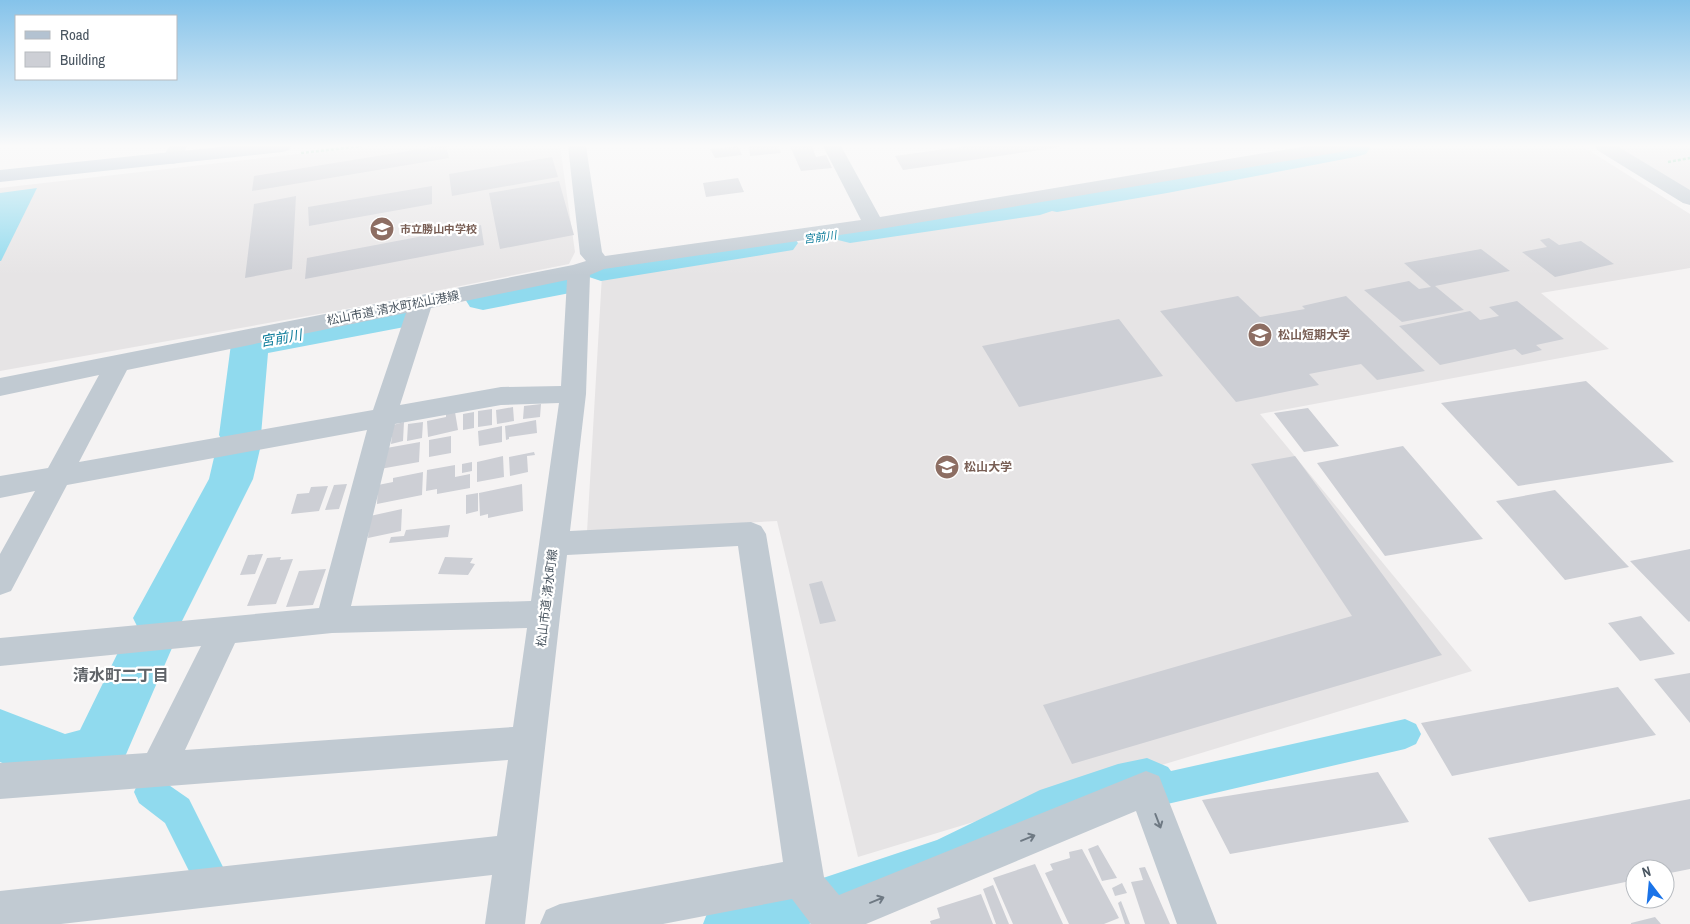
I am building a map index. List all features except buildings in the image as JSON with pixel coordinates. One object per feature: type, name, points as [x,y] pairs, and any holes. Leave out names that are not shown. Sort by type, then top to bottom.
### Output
[{"type":"street","points":[[583,189],[591,254],[589,267]]},
{"type":"street","points":[[855,189],[874,224]]},
{"type":"street","name":"松山市道 清水町松山港線","points":[[0,387],[421,303],[589,267],[874,224],[1083,189]]},
{"type":"street","points":[[1674,189],[1690,199]]},
{"type":"street","name":"松山市道 清水町線","points":[[505,924],[589,267]]},
{"type":"street","points":[[332,620],[383,418],[421,303]]},
{"type":"street","points":[[0,582],[119,362]]},
{"type":"street","points":[[0,487],[501,396],[573,394]]},
{"type":"street","points":[[554,544],[751,534],[821,904]]},
{"type":"street","points":[[0,652],[332,620],[545,614]]},
{"type":"street","points":[[158,769],[226,630]]},
{"type":"street","points":[[0,781],[529,742]]},
{"type":"street","points":[[560,924],[821,904],[1146,788],[1197,924]]},
{"type":"street","points":[[0,911],[514,853]]},
{"type":"shaded area","points":[[0,189],[566,189],[575,252],[569,264],[341,310],[0,371]]},
{"type":"shaded area","name":"松山大学","points":[[1125,189],[1650,189],[1690,214],[1690,268],[1541,293],[1609,349],[1260,414],[1472,671],[858,857],[777,521],[587,532],[602,275]]},
{"type":"water","points":[[36,189],[1,261],[0,261],[0,193]]},
{"type":"waterway","name":"宮前川","points":[[1057,202],[1136,189]]},
{"type":"waterway","name":"宮前川","points":[[850,233],[1040,205]]},
{"type":"waterway","name":"宮前川","points":[[601,270],[781,243]]},
{"type":"waterway","name":"宮前川","points":[[483,299],[557,285]]},
{"type":"waterway","name":"宮前川","points":[[240,435],[250,344],[402,317]]},
{"type":"waterway","name":"宮前川","points":[[158,618],[231,479],[238,449]]},
{"type":"waterway","name":"宮前川","points":[[104,740],[146,648]]},
{"type":"waterway","points":[[833,892],[942,856],[1052,802],[1118,780],[1147,774],[1156,778],[1163,789],[1405,734]]},
{"type":"waterway","name":"宮前川","points":[[0,735],[65,761],[91,754]]},
{"type":"waterway","points":[[151,792],[177,811],[208,873]]},
{"type":"waterway","points":[[721,924],[802,909]]},
{"type":"place","name":"市立勝山中学校","points":[[382,229]]},
{"type":"place","name":"松山短期大学","points":[[1260,335]]},
{"type":"place","name":"松山大学","points":[[947,467]]},
{"type":"district","name":"清水町二丁目","points":[[121,675]]}]
